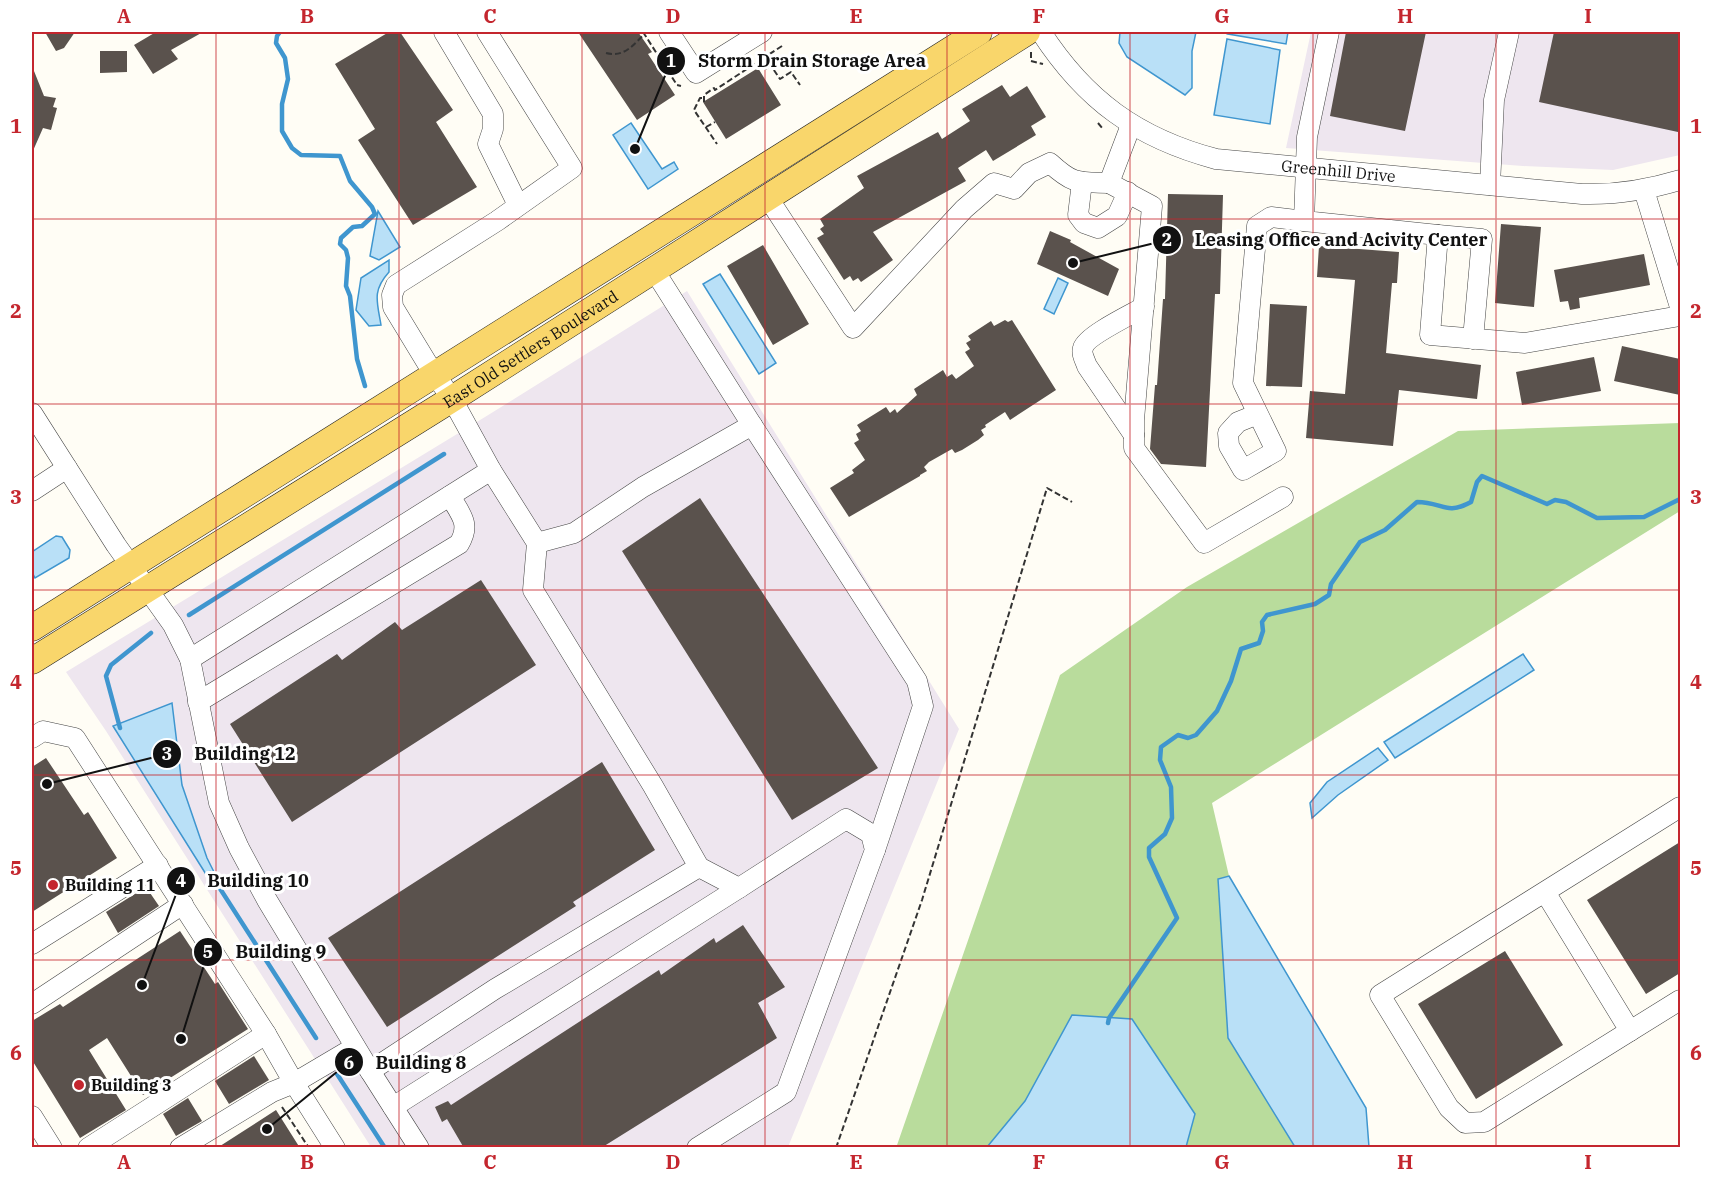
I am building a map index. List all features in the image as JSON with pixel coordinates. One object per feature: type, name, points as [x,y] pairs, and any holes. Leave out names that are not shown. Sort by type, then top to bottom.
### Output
[{"type":"main road","name":"East Old Settlers Boulevard","points":[[32,628],[979,32]]},
{"type":"main road","name":"East Old Settlers Boulevard","points":[[32,661],[452,399],[1027,32]]},
{"type":"street","points":[[444,32],[493,114],[493,129],[488,144],[518,205]]},
{"type":"street","points":[[488,32],[572,168],[497,221],[396,285],[392,295],[393,307],[452,399],[491,470],[537,543],[533,590],[653,786],[699,867],[739,888]]},
{"type":"street","points":[[669,32],[696,73],[762,32]]},
{"type":"street","name":"Greenhill Drive","points":[[1041,32],[1070,72],[1105,106],[1131,125],[1168,144],[1216,159],[1607,195],[1644,190],[1680,180]]},
{"type":"street","points":[[1304,220],[1307,137],[1329,32]]},
{"type":"street","points":[[1490,185],[1494,100],[1509,32]]},
{"type":"street","points":[[1109,183],[1131,125]]},
{"type":"street","points":[[768,198],[852,328],[964,209],[994,183],[1014,189],[1029,173],[1050,163],[1067,179],[1109,183],[1128,192],[1152,206],[1134,448],[1204,543],[1283,497]]},
{"type":"street","points":[[1082,182],[1078,215],[1083,223],[1098,228],[1117,216],[1128,192]]},
{"type":"street","points":[[1644,190],[1680,308]]},
{"type":"street","points":[[1258,414],[1243,383],[1257,226],[1271,217],[1482,239],[1473,339]]},
{"type":"street","points":[[1438,235],[1430,335],[1525,343],[1680,316]]},
{"type":"street","points":[[654,270],[917,681],[923,706],[875,850],[786,1092],[697,1148]]},
{"type":"street","points":[[1134,435],[1087,366],[1083,348],[1091,338],[1144,307]]},
{"type":"street","points":[[32,413],[131,567],[173,625],[190,659],[219,803],[238,848],[355,1047],[419,1148]]},
{"type":"street","points":[[537,543],[574,533],[643,487],[752,425]]},
{"type":"street","points":[[32,491],[67,468]]},
{"type":"street","points":[[190,659],[491,470]]},
{"type":"street","points":[[198,702],[459,544],[465,534],[465,521],[450,496]]},
{"type":"street","points":[[32,738],[43,731],[75,738],[266,1034],[334,1148]]},
{"type":"street","points":[[1680,807],[1380,995],[1449,1108],[1465,1123],[1484,1122],[1680,999]]},
{"type":"street","points":[[393,1107],[846,819],[871,834],[875,850]]},
{"type":"street","points":[[32,944],[158,865]]},
{"type":"street","points":[[370,1071],[495,989],[699,867]]},
{"type":"street","points":[[1545,892],[1630,1031]]},
{"type":"street","points":[[32,1004],[183,904]]},
{"type":"street","points":[[88,1148],[266,1034]]},
{"type":"street","points":[[180,1148],[272,1092],[294,1083],[355,1047]]},
{"type":"street","points":[[32,1116],[52,1148]]},
{"type":"path","points":[[606,52],[614,55],[627,51],[645,32],[677,85],[681,87]]},
{"type":"path","points":[[717,144],[694,110],[700,98],[703,100],[704,95],[714,88],[715,90],[782,46]]},
{"type":"path","points":[[765,57],[780,79],[791,72],[800,85]]},
{"type":"path","points":[[765,69],[771,66]]},
{"type":"path","points":[[706,127],[715,122]]},
{"type":"path","points":[[836,1148],[922,900],[1047,488],[1072,502]]},
{"type":"path","points":[[272,1092],[309,1148]]},
{"type":"shaded area","points":[[1311,32],[1680,32],[1680,155],[1613,170],[1523,166],[1286,148]]},
{"type":"shaded area","points":[[687,291],[959,729],[788,1147],[371,1147],[66,672]]},
{"type":"green space","points":[[1680,423],[1680,511],[1212,803],[1229,876],[1218,880],[1228,1038],[1295,1147],[1186,1147],[1195,1114],[1072,1015],[1025,1101],[987,1147],[896,1148],[1060,675],[1187,587],[1458,431]]},
{"type":"water","points":[[1120,32],[1196,32],[1192,51],[1192,88],[1185,95],[1127,57],[1119,43]]},
{"type":"water","points":[[1231,32],[1288,32],[1286,44],[1228,34]]},
{"type":"water","points":[[1227,39],[1280,50],[1270,124],[1214,115]]},
{"type":"water","points":[[631,123],[662,169],[674,162],[678,169],[648,189],[613,135]]},
{"type":"water","points":[[378,211],[400,247],[379,260],[370,256]]},
{"type":"water","points":[[389,260],[389,272],[380,285],[377,297],[381,325],[369,326],[356,310],[361,278]]},
{"type":"water","points":[[720,274],[776,363],[759,374],[703,284]]},
{"type":"water","points":[[1058,278],[1068,283],[1054,314],[1044,309]]},
{"type":"water","points":[[56,536],[62,537],[70,550],[69,558],[35,578],[32,572],[32,552]]},
{"type":"water","points":[[1523,654],[1534,670],[1395,758],[1384,742]]},
{"type":"water","points":[[172,703],[182,785],[207,858],[215,874],[209,879],[113,726]]},
{"type":"water","points":[[1378,748],[1388,760],[1338,795],[1312,818],[1310,803],[1327,782]]},
{"type":"water","points":[[1229,876],[1366,1108],[1369,1147],[1295,1147],[1228,1038],[1218,879]]},
{"type":"water","points":[[1072,1015],[1132,1019],[1195,1114],[1186,1147],[987,1147],[1025,1101]]},
{"type":"building","points":[[45,32],[75,32],[64,48],[56,51]]},
{"type":"building","points":[[156,32],[203,32],[171,50],[178,59],[153,74],[134,45]]},
{"type":"building","points":[[389,32],[400,32],[453,110],[436,122],[477,187],[413,225],[358,140],[375,129],[335,64]]},
{"type":"building","points":[[578,32],[638,32],[652,52],[648,54],[675,95],[637,120]]},
{"type":"building","points":[[1346,32],[1426,32],[1405,131],[1330,116]]},
{"type":"building","points":[[1554,32],[1680,32],[1678,132],[1539,102]]},
{"type":"building","points":[[100,51],[127,51],[127,72],[100,73]]},
{"type":"building","points":[[32,66],[44,96],[56,98],[53,107],[57,108],[51,130],[43,128],[32,153]]},
{"type":"building","points":[[758,68],[781,105],[726,139],[703,102]]},
{"type":"building","points":[[1002,85],[1010,97],[1027,86],[1046,117],[1031,126],[1036,135],[993,161],[986,150],[958,168],[966,181],[873,232],[893,260],[861,282],[858,278],[853,281],[850,276],[844,280],[817,238],[824,234],[820,229],[824,226],[820,219],[864,188],[857,176],[938,132],[942,139],[970,121],[962,109]]},
{"type":"building","points":[[1168,194],[1223,195],[1220,294],[1215,294],[1206,467],[1161,464],[1150,449],[1163,299],[1165,299]]},
{"type":"building","points":[[1501,224],[1541,227],[1534,307],[1495,303]]},
{"type":"building","points":[[1050,231],[1071,240],[1070,242],[1119,269],[1108,296],[1037,264]]},
{"type":"building","points":[[763,245],[809,324],[773,345],[727,266]]},
{"type":"building","points":[[1319,246],[1399,252],[1397,283],[1392,283],[1386,353],[1481,365],[1477,399],[1399,390],[1393,446],[1306,438],[1310,391],[1345,394],[1355,280],[1317,277]]},
{"type":"building","points":[[1644,254],[1650,285],[1579,298],[1580,308],[1570,310],[1568,301],[1560,302],[1554,270]]},
{"type":"building","points":[[1270,304],[1307,306],[1302,387],[1266,386]]},
{"type":"building","points":[[1005,320],[1008,322],[1012,320],[1056,390],[1010,420],[1005,412],[985,425],[986,427],[981,430],[984,435],[978,440],[962,450],[955,453],[952,449],[929,462],[924,467],[927,471],[920,476],[849,517],[830,488],[854,473],[852,470],[865,460],[854,443],[859,440],[856,434],[861,431],[857,425],[886,407],[890,413],[895,409],[897,413],[917,395],[914,389],[943,370],[947,377],[952,374],[956,379],[974,366],[965,352],[970,349],[966,343],[971,340],[968,336],[991,321],[994,326]]},
{"type":"building","points":[[1622,346],[1680,359],[1680,395],[1614,381]]},
{"type":"building","points":[[1594,357],[1601,391],[1522,405],[1516,372]]},
{"type":"building","points":[[700,498],[878,768],[792,820],[622,551]]},
{"type":"building","points":[[481,580],[536,665],[292,822],[230,724],[337,654],[342,660],[395,622],[402,630]]},
{"type":"building","name":"Building 11","points":[[46,758],[84,815],[88,812],[117,858],[32,912],[32,767]]},
{"type":"building","points":[[602,762],[655,850],[573,902],[576,906],[387,1027],[328,938]]},
{"type":"building","points":[[1680,842],[1680,973],[1646,994],[1587,900]]},
{"type":"building","points":[[146,887],[159,906],[118,933],[106,912]]},
{"type":"building","points":[[743,925],[785,987],[758,1003],[777,1038],[601,1148],[464,1148],[447,1119],[442,1122],[435,1107],[448,1101],[451,1105],[659,970],[661,975],[714,938],[716,943]]},
{"type":"building","points":[[180,931],[215,984],[218,982],[248,1029],[143,1095],[107,1038],[89,1050],[126,1110],[80,1138],[32,1060],[32,1021],[60,1004],[63,1007]]},
{"type":"building","points":[[1505,951],[1563,1045],[1476,1099],[1418,1004]]},
{"type":"building","points":[[254,1056],[269,1080],[229,1104],[215,1081]]},
{"type":"building","points":[[188,1098],[202,1121],[176,1136],[163,1114]]},
{"type":"building","points":[[276,1110],[300,1148],[217,1148]]},
{"type":"waterway","points":[[280,32],[276,43],[285,58],[288,79],[282,104],[282,131],[292,148],[301,155],[340,156],[350,181],[372,207],[375,214],[362,226],[353,227],[341,238],[340,244],[346,250],[348,258],[346,286],[350,296],[357,359],[365,386]]},
{"type":"waterway","points":[[189,615],[444,454]]},
{"type":"waterway","points":[[1108,1023],[1109,1018],[1177,918],[1149,857],[1149,848],[1165,834],[1172,818],[1171,787],[1160,760],[1161,747],[1178,735],[1188,738],[1196,735],[1217,711],[1231,681],[1241,649],[1259,643],[1263,631],[1262,622],[1267,615],[1315,604],[1329,595],[1331,584],[1360,542],[1385,530],[1417,502],[1449,508],[1471,502],[1477,482],[1482,476],[1547,504],[1555,500],[1566,502],[1597,518],[1644,517],[1680,499]]},
{"type":"waterway","points":[[120,728],[106,676],[111,665],[151,633]]},
{"type":"waterway","points":[[210,873],[316,1038]]},
{"type":"waterway","points":[[337,1074],[385,1148]]},
{"type":"place","name":"Storm Drain Storage Area","points":[[635,149]]},
{"type":"place","name":"Leasing Office and Acivity Center","points":[[1073,263]]},
{"type":"place","name":"Building 12","points":[[47,784]]},
{"type":"place","name":"Building 11","points":[[53,885]]},
{"type":"place","name":"Building 10","points":[[142,985]]},
{"type":"place","name":"Building 9","points":[[181,1039]]},
{"type":"place","name":"Building 3","points":[[79,1085]]},
{"type":"place","name":"Building 8","points":[[267,1129]]}]
